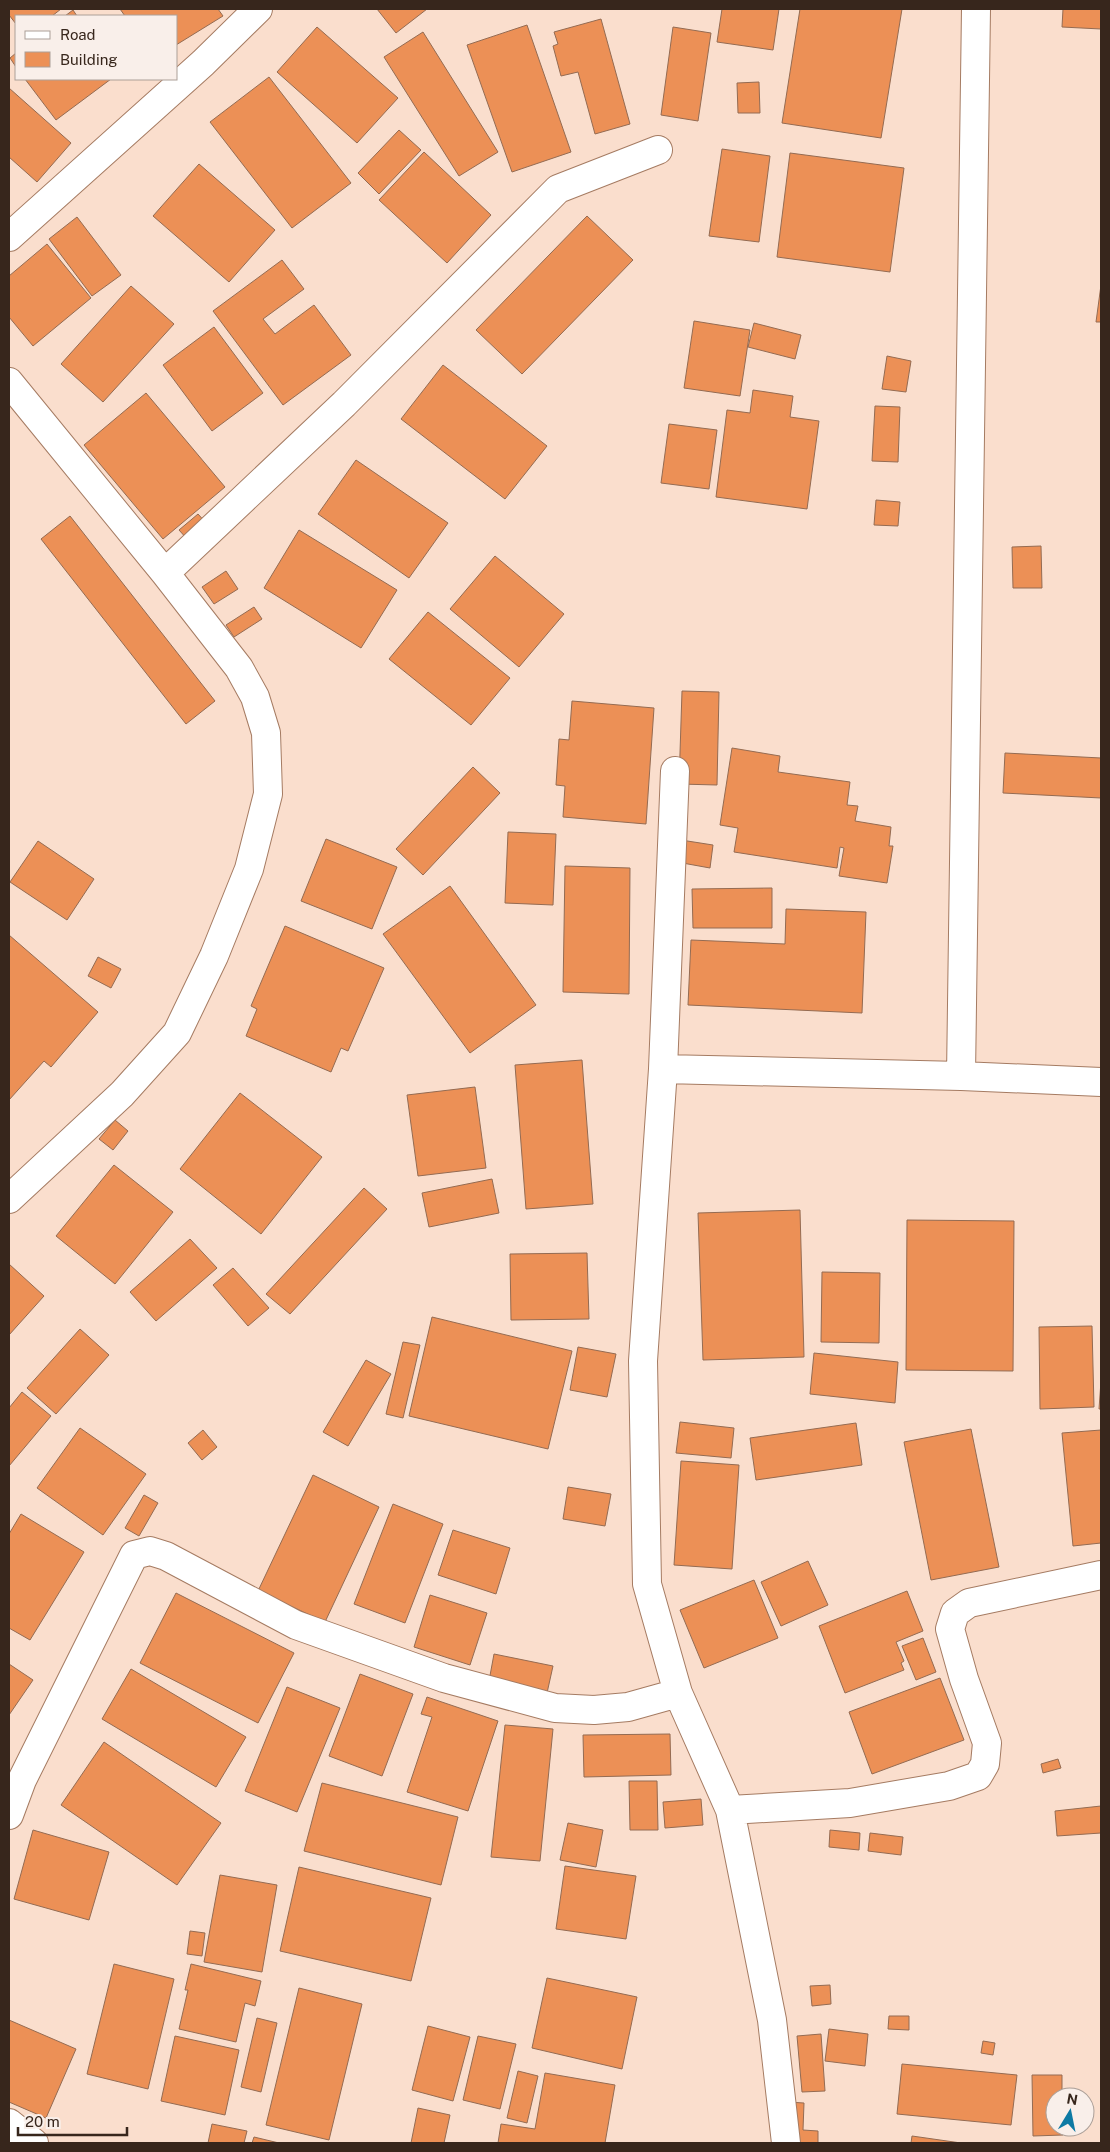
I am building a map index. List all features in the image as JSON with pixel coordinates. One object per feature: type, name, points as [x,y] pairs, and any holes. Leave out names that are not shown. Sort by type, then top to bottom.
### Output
[{"type":"street","points":[[9,237],[202,63],[258,9]]},
{"type":"street","points":[[961,1076],[976,9]]},
{"type":"street","points":[[165,573],[344,404],[558,189],[658,150]]},
{"type":"street","points":[[9,382],[165,573],[238,668],[256,697],[266,733],[268,794],[249,869],[214,956],[177,1033],[122,1094],[9,1199]]},
{"type":"street","points":[[675,771],[663,1069],[643,1361],[647,1584],[678,1693],[730,1810],[772,2020],[786,2143]]},
{"type":"street","points":[[663,1069],[961,1076],[1101,1082]]},
{"type":"street","points":[[9,1814],[22,1780],[134,1555],[150,1551],[166,1556],[296,1625],[444,1678],[555,1708],[594,1710],[628,1706],[678,1693]]},
{"type":"street","points":[[730,1810],[850,1803],[950,1786],[978,1776],[985,1764],[987,1743],[964,1679],[950,1629],[956,1613],[969,1603],[1101,1575]]},
{"type":"street","points":[[9,2123],[34,2143]]},
{"type":"building","points":[[9,9],[61,9],[53,15],[15,15],[15,23],[9,15]]},
{"type":"building","points":[[120,9],[218,9],[223,16],[178,44],[178,15],[124,15]]},
{"type":"building","points":[[377,9],[427,9],[396,33]]},
{"type":"building","points":[[722,9],[779,9],[773,50],[717,42]]},
{"type":"building","points":[[800,9],[902,9],[881,138],[782,123]]},
{"type":"building","points":[[1063,9],[1101,9],[1101,29],[1062,27]]},
{"type":"building","points":[[73,10],[76,15],[66,15]]},
{"type":"building","points":[[601,19],[630,124],[595,134],[578,72],[561,76],[553,46],[558,44],[554,32]]},
{"type":"building","points":[[527,25],[571,152],[512,172],[467,45]]},
{"type":"building","points":[[317,27],[398,98],[357,143],[277,72]]},
{"type":"building","points":[[673,27],[711,33],[698,121],[661,115]]},
{"type":"building","points":[[423,32],[498,152],[459,176],[384,57]]},
{"type":"building","points":[[15,54],[15,66],[10,58]]},
{"type":"building","points":[[269,77],[351,183],[292,228],[210,122]]},
{"type":"building","points":[[26,80],[110,80],[56,120]]},
{"type":"building","points":[[759,82],[760,113],[738,113],[737,83]]},
{"type":"building","points":[[9,88],[71,143],[37,182],[9,157]]},
{"type":"building","points":[[399,130],[421,150],[379,194],[358,173]]},
{"type":"building","points":[[722,149],[770,156],[759,242],[709,236]]},
{"type":"building","points":[[424,152],[491,215],[447,263],[379,200]]},
{"type":"building","points":[[790,153],[904,168],[890,272],[777,257]]},
{"type":"building","points":[[199,164],[275,230],[229,282],[153,216]]},
{"type":"building","points":[[587,216],[633,260],[522,374],[476,330]]},
{"type":"building","points":[[77,217],[121,275],[92,296],[49,239]]},
{"type":"building","points":[[47,244],[91,298],[33,346],[9,317],[9,276]]},
{"type":"building","points":[[282,260],[304,289],[263,319],[275,334],[314,305],[351,355],[283,405],[213,311]]},
{"type":"building","points":[[1101,285],[1101,322],[1096,322]]},
{"type":"building","points":[[131,286],[174,324],[103,402],[61,364]]},
{"type":"building","points":[[694,321],[750,330],[740,396],[684,388]]},
{"type":"building","points":[[754,323],[801,335],[795,359],[748,347]]},
{"type":"building","points":[[214,327],[263,393],[212,431],[163,365]]},
{"type":"building","points":[[887,356],[911,361],[906,392],[882,389]]},
{"type":"building","points":[[443,365],[547,446],[505,499],[401,419]]},
{"type":"building","points":[[753,390],[793,396],[790,417],[819,421],[807,509],[716,497],[727,410],[750,413]]},
{"type":"building","points":[[146,393],[225,487],[163,539],[84,445]]},
{"type":"building","points":[[875,406],[900,407],[898,462],[872,461]]},
{"type":"building","points":[[669,424],[717,430],[709,489],[661,483]]},
{"type":"building","points":[[356,460],[448,523],[409,578],[318,514]]},
{"type":"building","points":[[876,500],[900,502],[898,526],[874,525]]},
{"type":"building","points":[[198,514],[207,524],[188,540],[179,530]]},
{"type":"building","points":[[70,516],[215,701],[186,724],[41,539]]},
{"type":"building","points":[[299,530],[397,590],[361,648],[264,588]]},
{"type":"building","points":[[1041,546],[1042,588],[1013,588],[1012,547]]},
{"type":"building","points":[[495,556],[564,614],[519,667],[450,609]]},
{"type":"building","points":[[226,571],[238,589],[214,604],[202,587]]},
{"type":"building","points":[[254,607],[262,619],[234,637],[226,625]]},
{"type":"building","points":[[428,612],[510,678],[471,725],[389,659]]},
{"type":"building","points":[[682,691],[719,692],[717,785],[679,784]]},
{"type":"building","points":[[572,701],[654,708],[646,824],[563,817],[565,786],[556,785],[559,739],[569,740]]},
{"type":"building","points":[[732,748],[780,756],[778,772],[850,782],[847,805],[858,806],[855,821],[891,827],[889,846],[893,846],[887,883],[839,876],[844,848],[840,847],[837,868],[734,852],[738,828],[720,825]]},
{"type":"building","points":[[1005,753],[1101,758],[1101,798],[1003,793]]},
{"type":"building","points":[[473,767],[500,793],[423,875],[396,849]]},
{"type":"building","points":[[508,832],[556,834],[553,905],[505,903]]},
{"type":"building","points":[[326,839],[397,867],[372,929],[301,901]]},
{"type":"building","points":[[681,840],[713,845],[710,868],[677,862]]},
{"type":"building","points":[[38,841],[94,879],[67,920],[10,882]]},
{"type":"building","points":[[565,866],[630,868],[629,994],[563,992]]},
{"type":"building","points":[[450,886],[536,1005],[470,1053],[383,934]]},
{"type":"building","points":[[772,888],[772,928],[693,928],[692,889]]},
{"type":"building","points":[[786,909],[866,912],[862,1013],[688,1005],[691,940],[785,944]]},
{"type":"building","points":[[285,926],[384,968],[348,1051],[341,1048],[331,1072],[246,1036],[257,1009],[251,1006]]},
{"type":"building","points":[[9,935],[98,1012],[51,1067],[44,1061],[9,1100]]},
{"type":"building","points":[[98,957],[121,969],[111,988],[88,976]]},
{"type":"building","points":[[582,1060],[593,1204],[526,1209],[515,1065]]},
{"type":"building","points":[[475,1087],[486,1168],[418,1176],[407,1095]]},
{"type":"building","points":[[240,1093],[322,1157],[261,1234],[180,1169]]},
{"type":"building","points":[[115,1120],[128,1131],[113,1150],[99,1139]]},
{"type":"building","points":[[114,1165],[173,1212],[115,1284],[56,1236]]},
{"type":"building","points":[[492,1179],[499,1213],[429,1227],[422,1193]]},
{"type":"building","points":[[364,1188],[387,1209],[290,1314],[266,1294]]},
{"type":"building","points":[[800,1210],[804,1357],[703,1360],[698,1213]]},
{"type":"building","points":[[907,1220],[1014,1221],[1013,1371],[906,1370]]},
{"type":"building","points":[[190,1239],[217,1268],[156,1321],[130,1292]]},
{"type":"building","points":[[587,1253],[589,1319],[511,1320],[510,1254]]},
{"type":"building","points":[[9,1264],[44,1296],[9,1335]]},
{"type":"building","points":[[233,1268],[269,1308],[248,1326],[213,1285]]},
{"type":"building","points":[[822,1272],[880,1273],[879,1343],[821,1342]]},
{"type":"building","points":[[432,1317],[572,1351],[548,1449],[409,1416]]},
{"type":"building","points":[[1092,1326],[1094,1407],[1040,1409],[1039,1327]]},
{"type":"building","points":[[80,1329],[109,1355],[56,1414],[27,1388]]},
{"type":"building","points":[[403,1342],[420,1345],[403,1418],[386,1414]]},
{"type":"building","points":[[578,1347],[616,1354],[607,1397],[570,1390]]},
{"type":"building","points":[[814,1353],[898,1362],[895,1403],[810,1394]]},
{"type":"building","points":[[366,1360],[391,1374],[348,1446],[323,1432]]},
{"type":"building","points":[[1101,1381],[1101,1409],[1099,1409]]},
{"type":"building","points":[[22,1392],[51,1416],[9,1466],[9,1408]]},
{"type":"building","points":[[680,1422],[734,1428],[731,1458],[676,1453]]},
{"type":"building","points":[[856,1423],[862,1465],[756,1480],[750,1438]]},
{"type":"building","points":[[80,1428],[146,1474],[103,1535],[37,1488]]},
{"type":"building","points":[[971,1429],[999,1567],[931,1580],[904,1442]]},
{"type":"building","points":[[203,1430],[217,1447],[202,1460],[188,1443]]},
{"type":"building","points":[[1101,1430],[1101,1543],[1073,1546],[1062,1433]]},
{"type":"building","points":[[681,1461],[739,1465],[732,1569],[674,1565]]},
{"type":"building","points":[[313,1475],[379,1507],[325,1622],[258,1591]]},
{"type":"building","points":[[568,1487],[611,1494],[605,1526],[563,1519]]},
{"type":"building","points":[[144,1495],[158,1503],[139,1536],[125,1528]]},
{"type":"building","points":[[393,1504],[443,1524],[405,1623],[354,1604]]},
{"type":"building","points":[[21,1514],[84,1552],[30,1640],[9,1628],[9,1534]]},
{"type":"building","points":[[453,1530],[510,1548],[496,1594],[438,1575]]},
{"type":"building","points":[[808,1561],[828,1605],[781,1626],[761,1582]]},
{"type":"building","points":[[754,1580],[778,1638],[704,1668],[680,1610]]},
{"type":"building","points":[[907,1591],[923,1631],[896,1642],[904,1661],[901,1663],[904,1670],[845,1693],[819,1626]]},
{"type":"building","points":[[176,1593],[294,1653],[258,1723],[140,1663]]},
{"type":"building","points":[[430,1595],[487,1613],[470,1665],[414,1647]]},
{"type":"building","points":[[923,1638],[936,1672],[916,1680],[902,1646]]},
{"type":"building","points":[[494,1654],[553,1666],[547,1693],[489,1681]]},
{"type":"building","points":[[9,1664],[33,1680],[9,1715]]},
{"type":"building","points":[[131,1669],[246,1737],[216,1787],[102,1719]]},
{"type":"building","points":[[360,1674],[413,1694],[382,1776],[329,1756]]},
{"type":"building","points":[[940,1678],[964,1740],[872,1774],[849,1712]]},
{"type":"building","points":[[287,1687],[340,1708],[297,1812],[245,1791]]},
{"type":"building","points":[[427,1697],[498,1721],[468,1811],[407,1792],[432,1717],[421,1714]]},
{"type":"building","points":[[505,1725],[553,1729],[540,1861],[491,1857]]},
{"type":"building","points":[[670,1734],[671,1775],[584,1777],[583,1735]]},
{"type":"building","points":[[104,1742],[221,1823],[177,1885],[61,1805]]},
{"type":"building","points":[[1058,1759],[1061,1768],[1043,1773],[1041,1764]]},
{"type":"building","points":[[629,1781],[657,1781],[658,1830],[630,1830]]},
{"type":"building","points":[[322,1783],[458,1817],[441,1885],[304,1851]]},
{"type":"building","points":[[701,1799],[703,1825],[665,1828],[663,1802]]},
{"type":"building","points":[[1101,1806],[1101,1833],[1057,1836],[1055,1811]]},
{"type":"building","points":[[568,1823],[603,1830],[596,1867],[560,1860]]},
{"type":"building","points":[[33,1830],[109,1852],[89,1920],[14,1899]]},
{"type":"building","points":[[830,1830],[860,1833],[859,1850],[829,1847]]},
{"type":"building","points":[[870,1833],[903,1837],[901,1855],[868,1851]]},
{"type":"building","points":[[565,1866],[636,1876],[626,1939],[556,1929]]},
{"type":"building","points":[[299,1867],[431,1898],[411,1981],[280,1951]]},
{"type":"building","points":[[220,1875],[277,1885],[262,1972],[204,1962]]},
{"type":"building","points":[[190,1931],[205,1933],[202,1956],[187,1954]]},
{"type":"building","points":[[114,1964],[174,1979],[148,2089],[87,2074]]},
{"type":"building","points":[[191,1964],[261,1981],[255,2006],[245,2003],[236,2042],[179,2029],[188,1990],[185,1990]]},
{"type":"building","points":[[547,1978],[637,1997],[622,2069],[532,2048]]},
{"type":"building","points":[[830,1985],[831,2004],[812,2006],[810,1986]]},
{"type":"building","points":[[299,1988],[362,2004],[329,2140],[266,2125]]},
{"type":"building","points":[[889,2016],[909,2016],[909,2030],[888,2029]]},
{"type":"building","points":[[257,2018],[277,2023],[261,2092],[241,2087]]},
{"type":"building","points":[[9,2020],[76,2049],[46,2118],[9,2102]]},
{"type":"building","points":[[428,2026],[470,2037],[453,2101],[412,2090]]},
{"type":"building","points":[[829,2029],[868,2034],[865,2066],[825,2061]]},
{"type":"building","points":[[821,2034],[825,2091],[802,2092],[797,2036]]},
{"type":"building","points":[[175,2036],[239,2050],[225,2115],[161,2101]]},
{"type":"building","points":[[478,2036],[516,2044],[500,2109],[463,2100]]},
{"type":"building","points":[[983,2041],[995,2043],[993,2055],[981,2053]]},
{"type":"building","points":[[902,2064],[1017,2075],[1011,2125],[897,2114]]},
{"type":"building","points":[[518,2071],[538,2076],[527,2123],[507,2118]]},
{"type":"building","points":[[545,2073],[615,2085],[605,2143],[498,2143],[501,2124],[535,2129]]},
{"type":"building","points":[[1032,2075],[1062,2075],[1062,2087],[1045,2087],[1045,2136],[1033,2136]]},
{"type":"building","points":[[788,2102],[804,2103],[803,2130],[818,2131],[818,2143],[787,2143]]},
{"type":"building","points":[[418,2108],[450,2115],[444,2143],[411,2143]]},
{"type":"building","points":[[212,2124],[247,2131],[244,2143],[208,2143]]},
{"type":"building","points":[[912,2136],[961,2143],[911,2143]]},
{"type":"building","points":[[254,2137],[279,2143],[252,2143]]}]
